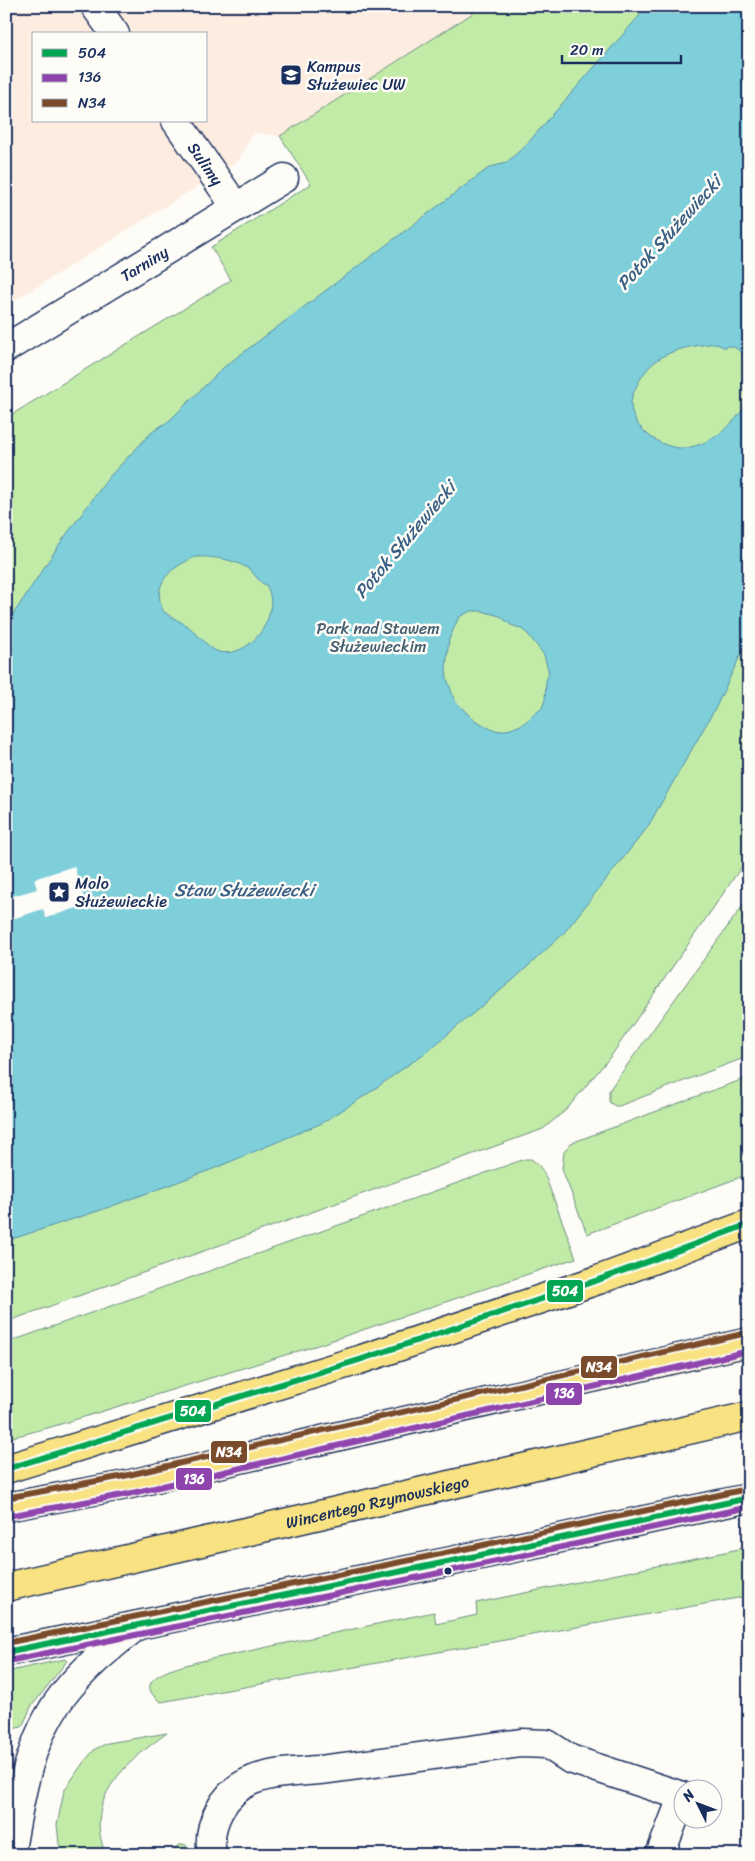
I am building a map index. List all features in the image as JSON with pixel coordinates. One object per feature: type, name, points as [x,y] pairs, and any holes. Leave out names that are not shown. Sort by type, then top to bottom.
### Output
[{"type":"main road","points":[[6,1470],[359,1360],[598,1280],[749,1224]]},
{"type":"main road","points":[[6,1507],[126,1486],[749,1342]]},
{"type":"main road","name":"Wincentego Rzymowskiego","points":[[6,1587],[749,1416]]},
{"type":"main road","points":[[6,1652],[135,1627],[749,1498]]},
{"type":"street","points":[[96,6],[114,32]]},
{"type":"street","name":"Sulimy","points":[[177,122],[236,207]]},
{"type":"street","name":"Tarniny","points":[[6,348],[284,178]]},
{"type":"street","points":[[10,1849],[30,1763],[42,1730],[51,1713],[62,1696],[80,1676],[100,1656],[135,1627]]},
{"type":"street","points":[[212,1855],[212,1832],[216,1816],[225,1802],[237,1789],[251,1780],[267,1775],[528,1742],[547,1744],[570,1759],[672,1794]]},
{"type":"street","points":[[660,1855],[672,1823]]},
{"type":"shaded area","points":[[6,6],[483,6],[280,136],[253,133],[238,161],[6,306]]},
{"type":"green space","name":"Staw Służewiecki","points":[[473,6],[749,6],[749,856],[611,1056],[566,1110],[543,1129],[6,1322],[6,418],[231,280],[211,247],[311,184],[280,136],[473,13]]},
{"type":"green space","points":[[749,897],[749,1056],[615,1106],[609,1102],[609,1091],[612,1086]]},
{"type":"green space","points":[[749,1077],[749,1174],[587,1234],[562,1169],[564,1152],[571,1143]]},
{"type":"green space","points":[[525,1159],[533,1160],[544,1173],[576,1258],[318,1345],[6,1439],[6,1343]]},
{"type":"green space","points":[[749,1547],[749,1596],[161,1702],[152,1694],[150,1686],[153,1680],[160,1675],[197,1662],[434,1612],[436,1624],[477,1615],[476,1603]]},
{"type":"green space","points":[[65,1659],[67,1661],[31,1707],[22,1727],[6,1730],[6,1672]]},
{"type":"green space","points":[[167,1733],[123,1770],[112,1784],[104,1799],[100,1816],[100,1835],[106,1855],[63,1855],[59,1844],[57,1825],[64,1791],[83,1763],[95,1749],[108,1743]]},
{"type":"green space","points":[[184,1844],[191,1849],[194,1855],[173,1855],[173,1851],[177,1846]]},
{"type":"water","name":"Staw Służewiecki","points":[[648,6],[749,6],[749,361],[734,347],[723,347],[717,344],[695,346],[671,352],[646,371],[636,388],[631,402],[633,415],[645,432],[662,444],[682,448],[700,444],[725,430],[749,400],[749,637],[716,707],[647,828],[563,934],[513,980],[429,1050],[366,1095],[322,1123],[213,1169],[101,1210],[6,1241],[6,625],[61,542],[109,477],[152,432],[170,420],[224,367],[486,170],[506,163],[526,145]],"holes":[[[195,557],[216,558],[237,563],[249,569],[266,585],[270,596],[267,620],[253,641],[243,648],[231,652],[216,651],[189,627],[163,611],[160,592],[166,577],[178,566]],[[471,611],[482,611],[500,616],[511,625],[520,628],[527,633],[544,655],[549,673],[542,708],[523,724],[511,729],[500,731],[491,729],[473,719],[455,701],[447,679],[446,667],[449,639],[459,617]]]},
{"type":"pier","points":[[74,866],[86,905],[46,918],[43,909],[6,921],[6,898],[37,889],[34,879]]},
{"type":"transit line","name":"504","points":[[6,1469],[359,1360],[598,1280],[749,1224]]},
{"type":"transit line","name":"N34","points":[[6,1498],[124,1476],[747,1333]]},
{"type":"transit line","name":"136","points":[[8,1516],[128,1494],[749,1351]]},
{"type":"transit line","name":"N34","points":[[6,1643],[747,1489]]},
{"type":"transit line","name":"504","points":[[6,1652],[749,1498]]},
{"type":"transit line","name":"136","points":[[8,1661],[459,1569],[749,1507]]},
{"type":"place","name":"Kampus Służewiec UW","points":[[291,75]]},
{"type":"place","name":"Molo Służewieckie","points":[[59,892]]},
{"type":"water label","name":"Potok Służewiecki","points":[[669,233]]},
{"type":"water label","name":"Potok Służewiecki","points":[[405,540]]},
{"type":"park label","name":"Park nad Stawem Służewieckim","points":[[378,637]]}]
